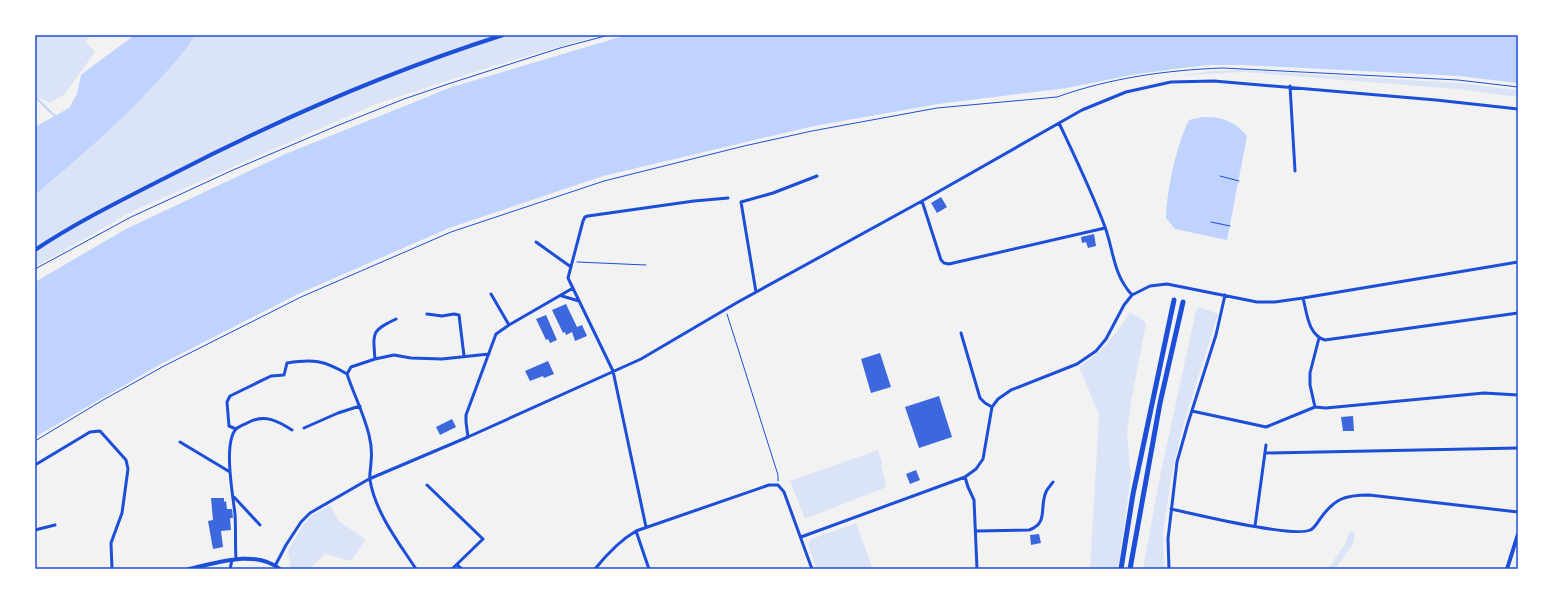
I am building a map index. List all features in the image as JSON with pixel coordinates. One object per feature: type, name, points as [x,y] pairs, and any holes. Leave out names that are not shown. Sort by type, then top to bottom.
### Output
[{"type":"highway","points":[[1121,569],[1133,494],[1174,300]]},
{"type":"highway","points":[[1130,569],[1160,403],[1183,302]]},
{"type":"street","points":[[35,250],[140,190],[301,111],[430,59],[503,35]]},
{"type":"street","points":[[275,566],[286,545],[301,522],[310,513],[369,479],[468,437],[641,359],[756,292],[922,201],[1085,108],[1126,92],[1171,82],[1214,81],[1290,86],[1518,109]]},
{"type":"street","points":[[1290,86],[1294,171]]},
{"type":"street","points":[[1059,123],[1105,228],[1116,269],[1123,285],[1132,295]]},
{"type":"street","points":[[756,292],[741,202],[773,193],[817,176]]},
{"type":"street","points":[[646,527],[613,371],[568,278],[570,267],[585,217],[694,201],[728,198]]},
{"type":"street","points":[[922,201],[942,260],[944,263],[949,264],[1105,228]]},
{"type":"street","points":[[536,242],[570,267]]},
{"type":"street","points":[[801,537],[966,477],[976,469],[983,458],[992,407],[998,399],[1011,390],[1077,364],[1096,351],[1106,339],[1124,305],[1132,295],[1150,286],[1167,284],[1257,302],[1275,302],[1518,262]]},
{"type":"street","points":[[468,437],[466,415],[496,334],[509,325],[562,296],[573,288]]},
{"type":"street","points":[[491,294],[509,325]]},
{"type":"street","points":[[1169,569],[1168,539],[1177,462],[1216,335],[1225,295]]},
{"type":"street","points":[[562,296],[580,302]]},
{"type":"street","points":[[1303,298],[1313,333],[1319,338],[1325,340],[1518,313]]},
{"type":"street","points":[[427,314],[442,316],[454,314],[459,315],[464,356]]},
{"type":"street","points":[[375,359],[373,337],[377,329],[396,319]]},
{"type":"street","points":[[961,333],[980,398],[992,407]]},
{"type":"street","points":[[1315,407],[1310,385],[1310,373],[1319,338]]},
{"type":"street","points":[[347,374],[352,367],[375,359],[394,355],[410,358],[442,359],[489,354]]},
{"type":"street","points":[[236,429],[229,426],[227,402],[230,396],[271,376],[284,374],[287,363],[316,361],[332,365],[347,374],[352,390],[360,406],[369,436],[371,460],[369,479],[376,501],[394,536],[416,569]]},
{"type":"street","points":[[1192,411],[1266,426],[1315,407],[1326,408],[1484,393],[1518,395]]},
{"type":"street","points":[[304,428],[338,413],[360,406]]},
{"type":"street","points":[[230,569],[234,560],[236,523],[230,472],[230,447],[236,429],[254,420],[265,419],[276,420],[292,430]]},
{"type":"street","points":[[35,465],[90,432],[100,431],[126,460],[128,469],[122,513],[111,543],[112,569]]},
{"type":"street","points":[[180,442],[230,472]]},
{"type":"street","points":[[1255,526],[1266,445]]},
{"type":"street","points":[[1265,453],[1518,448]]},
{"type":"street","points":[[966,477],[968,487],[974,500],[977,569]]},
{"type":"street","points":[[976,531],[1029,530],[1036,527],[1041,520],[1046,493],[1053,482]]},
{"type":"street","points":[[427,485],[483,539],[452,569]]},
{"type":"street","points":[[594,569],[614,546],[624,537],[636,531],[769,485],[778,485],[784,492],[812,569]]},
{"type":"street","points":[[1171,509],[1255,526],[1297,532],[1312,530],[1330,506],[1342,498],[1352,495],[1369,495],[1518,512]]},
{"type":"street","points":[[234,497],[260,525]]},
{"type":"street","points":[[35,530],[55,525]]},
{"type":"street","points":[[636,531],[649,569]]},
{"type":"street","points":[[1507,569],[1518,534]]},
{"type":"street","points":[[189,569],[245,558],[256,559],[280,569]]},
{"type":"street","points":[[457,565],[462,569]]},
{"type":"path","points":[[35,269],[131,217],[233,170],[334,127],[404,99],[448,84],[560,48],[609,35]]},
{"type":"path","points":[[35,441],[103,400],[164,366],[301,297],[451,232],[604,181],[744,146],[812,131],[937,108],[1057,97],[1071,92],[1130,78],[1187,69],[1223,68],[1458,80],[1518,87]]},
{"type":"path","points":[[1220,176],[1239,181]]},
{"type":"path","points":[[1211,222],[1230,226]]},
{"type":"path","points":[[572,262],[646,265]]},
{"type":"path","points":[[725,310],[731,322],[778,475],[778,485]]},
{"type":"shaded area","points":[[35,35],[92,35],[85,41],[95,52],[64,95],[50,103],[39,98],[35,105]]},
{"type":"shaded area","points":[[195,35],[601,35],[497,65],[376,104],[133,211],[35,267],[35,195],[84,153],[131,109],[175,62]]},
{"type":"shaded area","points":[[1243,70],[1458,83],[1518,90],[1518,97],[1457,89],[1243,72],[1178,76],[1212,71]]},
{"type":"shaded area","points":[[1199,307],[1218,314],[1183,426],[1172,472],[1163,533],[1164,569],[1143,569],[1159,481],[1195,315]]},
{"type":"shaded area","points":[[1130,312],[1146,324],[1131,402],[1127,432],[1131,477],[1119,562],[1117,569],[1090,569],[1099,415],[1079,367],[1095,355],[1108,342]]},
{"type":"shaded area","points":[[878,450],[886,484],[884,488],[805,519],[790,481]]},
{"type":"shaded area","points":[[330,505],[339,521],[366,540],[351,561],[325,554],[309,569],[293,569],[290,565],[288,551],[303,525],[312,515]]},
{"type":"shaded area","points":[[856,523],[873,569],[817,569],[808,545],[811,539]]},
{"type":"shaded area","points":[[1350,531],[1355,532],[1353,544],[1335,569],[1328,569],[1345,544]]},
{"type":"water","points":[[135,35],[195,35],[188,46],[161,78],[116,124],[35,195],[35,127],[69,108],[77,94],[81,75]]},
{"type":"water","points":[[627,35],[1518,35],[1518,83],[1459,76],[1244,65],[1211,65],[1181,68],[1131,75],[1067,88],[938,104],[814,126],[603,176],[449,228],[298,294],[161,364],[35,437],[35,282],[126,229],[283,155],[452,87]]},
{"type":"water","points":[[1202,117],[1216,117],[1227,120],[1247,136],[1227,240],[1175,229],[1166,218],[1170,181],[1176,155],[1184,131],[1189,120]]},
{"type":"building","points":[[941,197],[947,207],[937,213],[931,203]]},
{"type":"building","points":[[1094,234],[1096,246],[1088,248],[1086,242],[1082,243],[1081,237]]},
{"type":"building","points":[[566,304],[577,327],[582,325],[587,336],[575,341],[572,332],[566,335],[565,332],[563,333],[552,310]]},
{"type":"building","points":[[546,315],[557,340],[550,343],[548,339],[546,340],[536,319]]},
{"type":"building","points":[[880,353],[891,387],[871,393],[861,359]]},
{"type":"building","points":[[548,361],[554,374],[530,381],[525,371]]},
{"type":"building","points":[[939,396],[952,437],[919,448],[905,407]]},
{"type":"building","points":[[1353,416],[1354,431],[1343,431],[1341,417]]},
{"type":"building","points":[[452,419],[456,427],[440,435],[436,427]]},
{"type":"building","points":[[916,470],[920,480],[910,484],[906,474]]},
{"type":"building","points":[[211,498],[224,498],[227,509],[232,509],[233,518],[230,518],[231,530],[221,531],[223,547],[213,549],[208,521],[213,520]]},
{"type":"building","points":[[1039,534],[1041,543],[1031,545],[1030,535]]},
{"type":"waterway","points":[[35,97],[55,116]]}]
